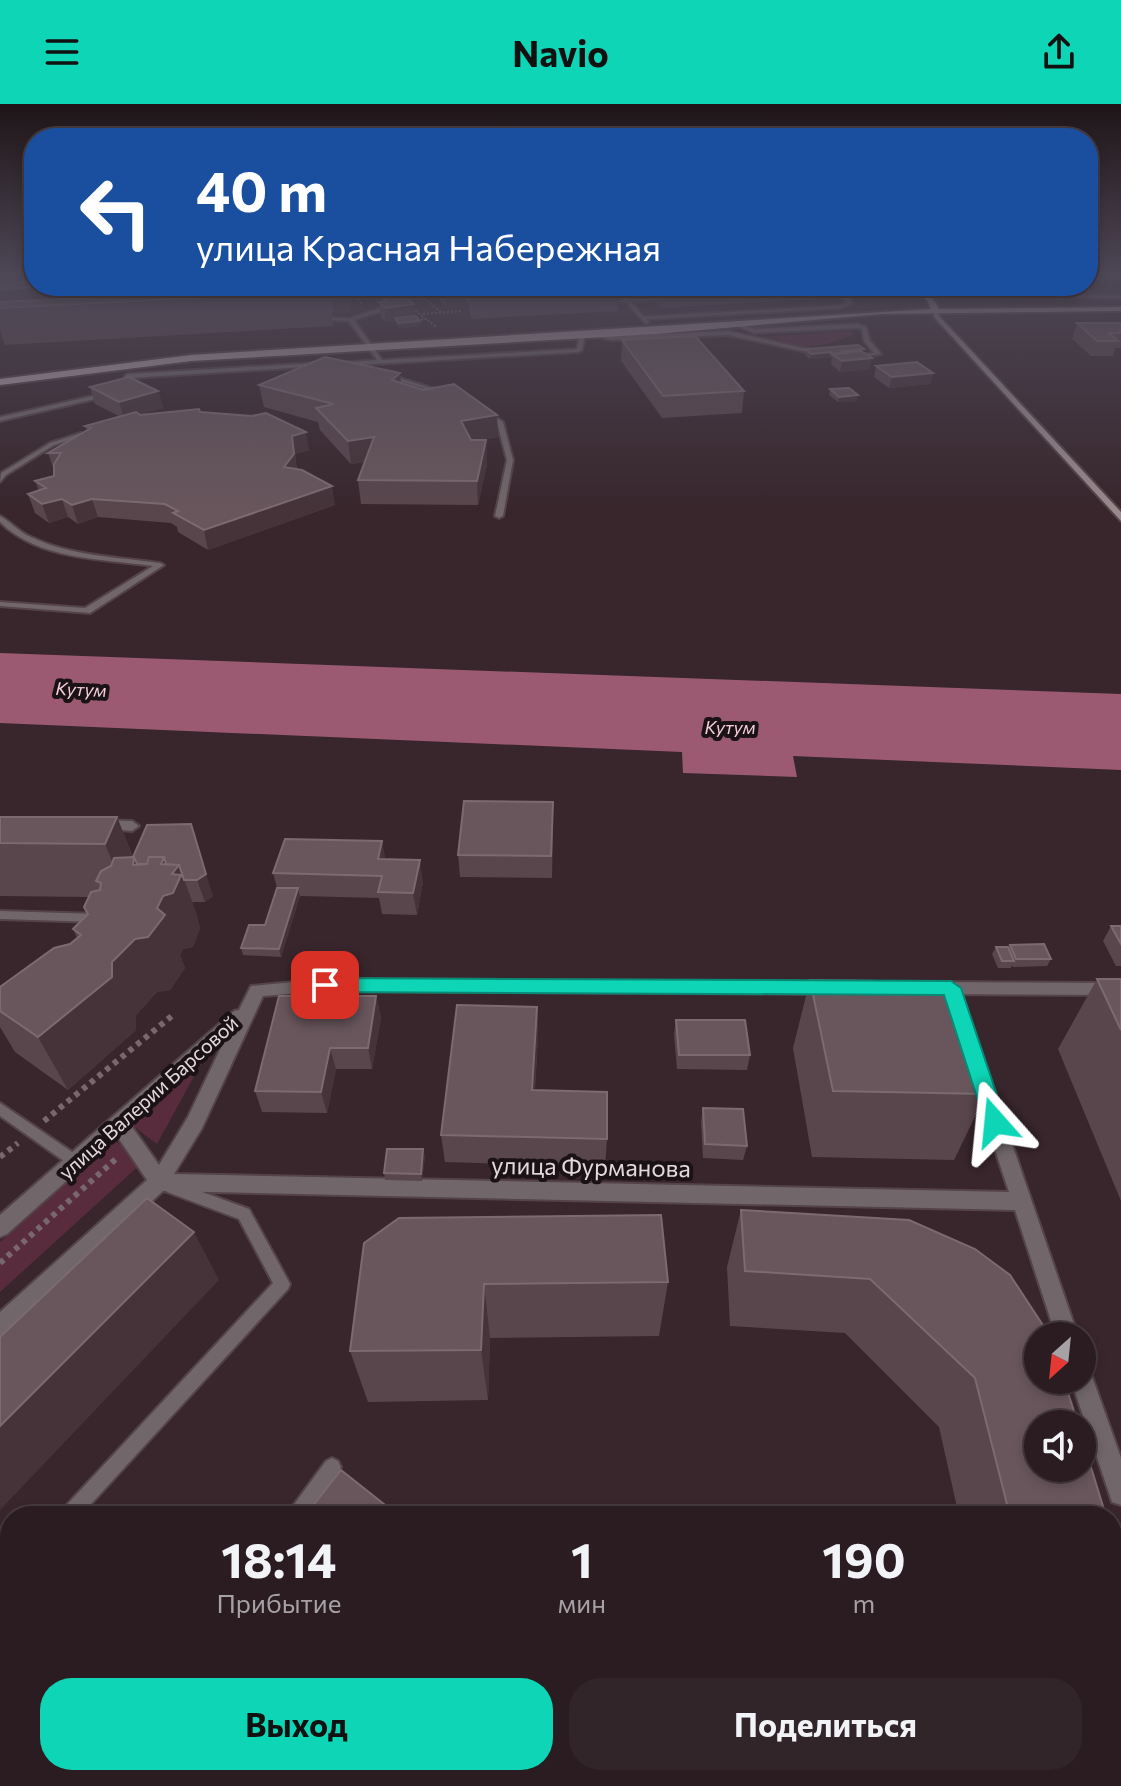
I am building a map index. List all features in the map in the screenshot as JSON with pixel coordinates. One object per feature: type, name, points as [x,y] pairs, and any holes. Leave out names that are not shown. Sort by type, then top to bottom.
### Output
[{"type":"main road","points":[[0,382],[150,362],[289,352]]},
{"type":"main road","points":[[969,352],[1121,518]]},
{"type":"street","points":[[88,824],[132,826]]},
{"type":"street","points":[[244,1012],[257,990],[325,985],[840,988]]},
{"type":"street","points":[[920,988],[954,996],[1121,989]]},
{"type":"street","name":"улица Валерии Барсовой","points":[[0,1228],[244,1012]]},
{"type":"street","name":"улица Валерии Барсовой","points":[[0,1326],[159,1182],[195,1122],[244,1012]]},
{"type":"street","points":[[975,1059],[1062,1322]]},
{"type":"street","points":[[119,1123],[159,1182]]},
{"type":"street","name":"улица Фурманова","points":[[159,1182],[1022,1201]]},
{"type":"street","points":[[1087,1394],[1121,1493]]},
{"type":"lane","points":[[359,352],[371,371],[447,393]]},
{"type":"lane","points":[[373,352],[380,361]]},
{"type":"lane","points":[[335,364],[534,352]]},
{"type":"lane","points":[[809,352],[834,358]]},
{"type":"lane","points":[[843,357],[877,352]]},
{"type":"lane","points":[[0,419],[125,391],[128,376],[319,365]]},
{"type":"lane","points":[[474,406],[500,422],[510,460],[499,516]]},
{"type":"lane","points":[[0,480],[3,474],[52,444],[81,435]]},
{"type":"lane","points":[[0,518],[6,526],[47,547],[160,565],[87,611],[0,604]]},
{"type":"lane","points":[[0,915],[108,918],[101,931]]},
{"type":"lane","points":[[0,1109],[76,1162]]},
{"type":"lane","points":[[77,1506],[282,1284],[244,1214],[159,1182]]},
{"type":"lane","points":[[303,1506],[332,1467]]},
{"type":"path","points":[[0,1157],[173,1015]]},
{"type":"path","points":[[0,1263],[128,1148]]},
{"type":"shaded area","points":[[204,1058],[157,1144],[129,1123]]},
{"type":"shaded area","points":[[114,1140],[144,1161],[0,1292],[0,1242]]},
{"type":"water","name":"Кутум","points":[[0,653],[1121,694],[1121,770],[793,756],[797,777],[683,773],[682,752],[0,723]]},
{"type":"building","points":[[631,352],[710,352],[744,391],[663,396]]},
{"type":"building","points":[[863,352],[872,358],[842,361],[832,354]]},
{"type":"building","points":[[325,357],[400,373],[392,380],[423,390],[454,384],[497,415],[461,421],[471,440],[486,440],[477,481],[358,480],[374,437],[348,441],[316,408],[334,404],[259,385]]},
{"type":"building","points":[[917,362],[933,373],[892,377],[876,366]]},
{"type":"building","points":[[129,377],[158,391],[119,402],[90,387]]},
{"type":"building","points":[[849,388],[858,395],[839,397],[830,389]]},
{"type":"building","points":[[199,409],[200,412],[252,416],[266,413],[306,432],[292,436],[294,454],[284,467],[302,470],[332,486],[204,530],[173,513],[178,511],[165,504],[92,499],[72,505],[62,499],[42,504],[28,494],[46,488],[35,481],[54,476],[54,464],[61,453],[48,453],[91,428],[85,426],[136,412],[140,415]]},
{"type":"building","points":[[464,801],[553,802],[551,856],[458,855]]},
{"type":"building","points":[[0,817],[117,817],[105,844],[0,843]]},
{"type":"building","points":[[191,824],[206,874],[197,880],[184,880],[179,865],[166,864],[164,857],[149,857],[147,864],[137,864],[133,857],[147,825]]},
{"type":"building","points":[[285,839],[382,841],[378,859],[420,860],[413,893],[378,892],[382,876],[273,873]]},
{"type":"building","points":[[134,857],[133,865],[147,864],[149,857],[164,857],[161,864],[179,865],[172,874],[181,875],[173,893],[163,896],[157,908],[165,915],[148,937],[135,939],[112,962],[112,977],[38,1037],[0,1011],[0,987],[54,948],[70,944],[81,935],[73,929],[88,914],[84,907],[91,892],[100,890],[101,883],[96,881],[101,871],[111,866],[114,858]]},
{"type":"building","points":[[277,888],[298,888],[279,949],[241,948],[249,925],[265,925]]},
{"type":"building","points":[[1111,926],[1121,926],[1121,944]]},
{"type":"building","points":[[1044,944],[1051,959],[1016,959],[1010,945]]},
{"type":"building","points":[[996,947],[1008,947],[1014,961],[1002,961]]},
{"type":"building","points":[[1097,979],[1121,979],[1121,1030]]},
{"type":"building","points":[[810,980],[950,982],[986,1094],[833,1091]]},
{"type":"building","points":[[279,996],[376,996],[368,1048],[330,1048],[321,1092],[255,1091]]},
{"type":"building","points":[[457,1005],[537,1007],[532,1090],[607,1092],[607,1139],[441,1135]]},
{"type":"building","points":[[676,1020],[745,1020],[750,1055],[679,1055]]},
{"type":"building","points":[[703,1108],[743,1109],[747,1146],[705,1144]]},
{"type":"building","points":[[387,1149],[423,1149],[421,1174],[384,1173]]},
{"type":"building","points":[[147,1198],[194,1232],[0,1426],[0,1337]]},
{"type":"building","points":[[741,1210],[909,1220],[975,1249],[1010,1275],[1041,1322],[1024,1322],[1024,1394],[1068,1394],[1074,1410],[1024,1410],[1024,1482],[1096,1482],[1103,1506],[1007,1506],[975,1378],[870,1279],[745,1271]]},
{"type":"building","points":[[661,1215],[668,1282],[484,1284],[481,1350],[350,1351],[364,1243],[399,1218]]},
{"type":"building","points":[[341,1470],[386,1506],[313,1506]]},
{"type":"route","points":[[325,985],[951,988],[995,1122]]}]
